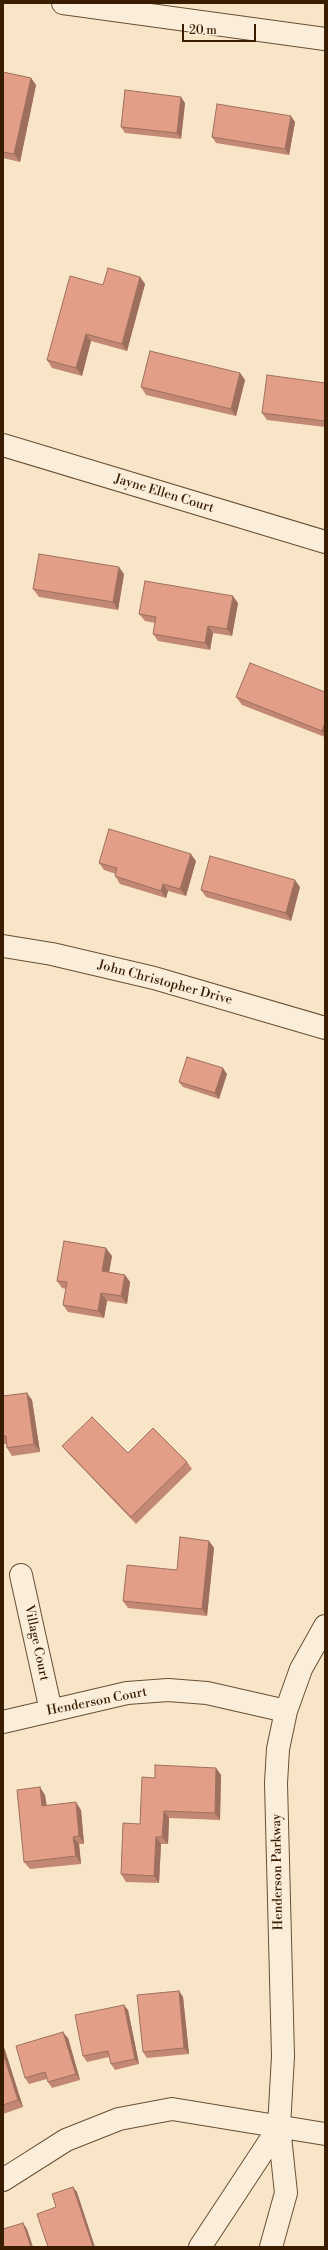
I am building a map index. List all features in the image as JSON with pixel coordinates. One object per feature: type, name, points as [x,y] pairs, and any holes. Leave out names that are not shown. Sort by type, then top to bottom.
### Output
[{"type":"street","points":[[63,3],[325,39]]},
{"type":"street","name":"Jayne Ellen Court","points":[[3,445],[325,542]]},
{"type":"street","name":"John Christopher Drive","points":[[3,946],[52,954],[154,978],[325,1028]]},
{"type":"street","name":"Village Court","points":[[21,1575],[51,1710]]},
{"type":"street","name":"Henderson Parkway","points":[[271,2247],[286,2193],[280,2127],[283,2056],[276,1783],[278,1749],[286,1711],[301,1669],[325,1626]]},
{"type":"street","name":"Henderson Court","points":[[3,1722],[127,1693],[168,1690],[207,1693],[286,1711]]},
{"type":"street","points":[[3,2180],[66,2140],[119,2119],[172,2109],[325,2134]]},
{"type":"street","points":[[200,2247],[280,2127]]},
{"type":"building","points":[[3,72],[31,78],[14,154],[3,152]]},
{"type":"building","points":[[125,90],[181,97],[177,133],[121,127]]},
{"type":"building","points":[[217,104],[291,116],[285,149],[212,137]]},
{"type":"building","points":[[108,268],[140,277],[122,344],[86,334],[76,368],[47,360],[70,276],[103,285]]},
{"type":"building","points":[[150,351],[240,373],[231,409],[141,387]]},
{"type":"building","points":[[267,375],[325,383],[325,421],[262,413]]},
{"type":"building","points":[[39,554],[119,567],[113,602],[33,589]]},
{"type":"building","points":[[145,581],[233,596],[227,629],[208,626],[205,643],[153,634],[156,617],[139,614]]},
{"type":"building","points":[[250,663],[325,692],[325,723],[322,731],[236,697]]},
{"type":"building","points":[[109,829],[191,854],[180,889],[163,884],[161,891],[115,876],[117,868],[99,863]]},
{"type":"building","points":[[210,856],[295,880],[286,913],[201,890]]},
{"type":"building","points":[[187,1057],[223,1068],[215,1093],[179,1082]]},
{"type":"building","points":[[64,1241],[106,1248],[102,1271],[125,1275],[121,1296],[101,1293],[98,1311],[63,1305],[67,1282],[57,1281]]},
{"type":"building","points":[[27,1393],[34,1444],[7,1448],[6,1436],[3,1436],[3,1396]]},
{"type":"building","points":[[92,1417],[128,1453],[153,1428],[187,1462],[131,1517],[62,1446]]},
{"type":"building","points":[[180,1537],[209,1541],[202,1609],[123,1601],[127,1565],[177,1570]]},
{"type":"building","points":[[155,1765],[216,1768],[215,1813],[164,1811],[162,1837],[156,1837],[154,1876],[121,1874],[123,1823],[140,1824],[142,1777],[155,1778]]},
{"type":"building","points":[[40,1787],[42,1806],[76,1802],[79,1836],[73,1837],[76,1856],[24,1862],[17,1790]]},
{"type":"building","points":[[179,1991],[184,2048],[143,2052],[137,1995]]},
{"type":"building","points":[[124,2005],[135,2059],[111,2064],[108,2051],[83,2056],[75,2015]]},
{"type":"building","points":[[63,2032],[76,2074],[48,2082],[45,2072],[25,2078],[16,2046]]},
{"type":"building","points":[[3,2053],[18,2100],[3,2105]]},
{"type":"building","points":[[73,2187],[93,2247],[48,2247],[37,2214],[56,2207],[52,2194]]},
{"type":"building","points":[[23,2223],[31,2247],[3,2247],[3,2229]]}]
